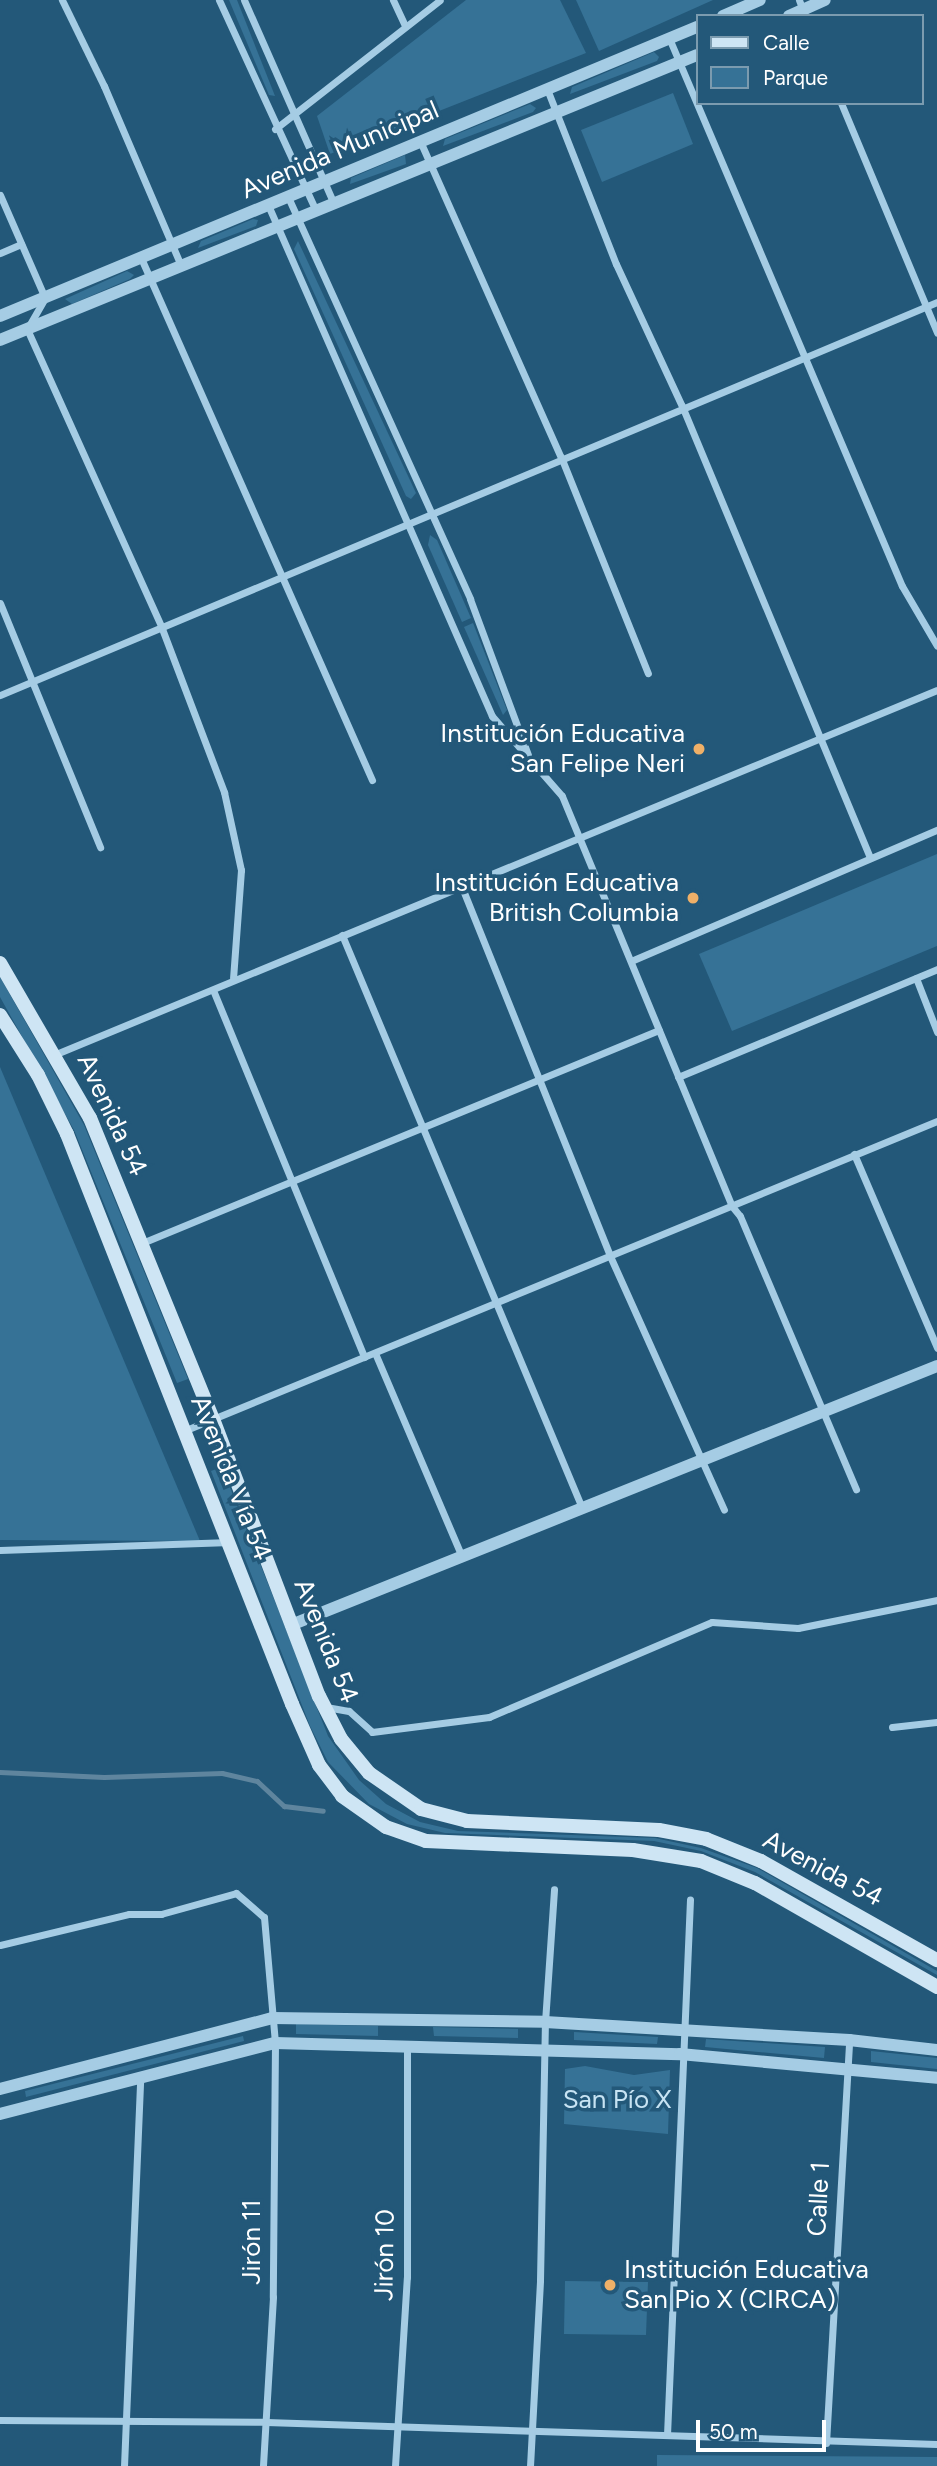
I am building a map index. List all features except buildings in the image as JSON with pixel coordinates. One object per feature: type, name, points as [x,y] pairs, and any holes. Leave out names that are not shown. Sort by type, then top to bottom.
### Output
[{"type":"main road","name":"Avenida 54","points":[[0,963],[56,1054],[90,1118],[214,1419],[324,1707],[369,1773],[421,1810],[467,1821],[659,1830],[706,1839],[761,1861],[937,1961]]},
{"type":"main road","name":"Avenida Vía 54","points":[[0,1015],[38,1075],[66,1134],[319,1765],[342,1796],[368,1818],[426,1841],[633,1850],[701,1861],[755,1883],[937,1987]]},
{"type":"street","points":[[62,0],[181,266]]},
{"type":"street","points":[[219,0],[275,129],[316,211]]},
{"type":"street","points":[[244,0],[334,204]]},
{"type":"street","points":[[393,0],[405,26]]},
{"type":"street","points":[[275,129],[440,0]]},
{"type":"street","points":[[728,14],[760,0]]},
{"type":"street","points":[[802,9],[825,0]]},
{"type":"street","name":"Avenida Municipal","points":[[0,316],[696,27]]},
{"type":"street","points":[[669,38],[696,103]]},
{"type":"street","name":"Avenida Municipal","points":[[0,340],[696,55]]},
{"type":"street","points":[[547,89],[616,264],[682,406],[870,857]]},
{"type":"street","points":[[697,105],[902,586],[937,646]]},
{"type":"street","points":[[842,105],[937,334]]},
{"type":"street","points":[[420,141],[561,457],[648,673]]},
{"type":"street","points":[[0,195],[45,298],[27,329],[161,626],[224,792],[241,870],[233,978]]},
{"type":"street","points":[[288,197],[470,599],[530,759]]},
{"type":"street","points":[[268,205],[492,716],[562,796],[731,1205],[740,1216],[856,1489]]},
{"type":"street","points":[[0,253],[21,244]]},
{"type":"street","points":[[141,258],[372,780]]},
{"type":"street","points":[[0,695],[682,406],[937,302]]},
{"type":"street","points":[[0,603],[35,680],[100,847]]},
{"type":"street","points":[[56,1054],[213,990],[233,978],[937,690]]},
{"type":"street","points":[[631,961],[937,830]]},
{"type":"street","points":[[461,885],[610,1256],[724,1510]]},
{"type":"street","points":[[342,935],[495,1306],[582,1508]]},
{"type":"street","points":[[678,1077],[937,970]]},
{"type":"street","points":[[916,978],[937,1032]]},
{"type":"street","points":[[213,990],[295,1180],[364,1357]]},
{"type":"street","points":[[142,1243],[659,1030]]},
{"type":"street","points":[[186,1430],[495,1306],[937,1121]]},
{"type":"street","points":[[855,1154],[937,1348]]},
{"type":"street","points":[[375,1353],[462,1557]]},
{"type":"street","points":[[291,1625],[701,1458],[937,1366]]},
{"type":"street","points":[[0,1550],[230,1542]]},
{"type":"street","points":[[324,1707],[349,1711],[372,1732],[489,1717],[712,1622],[798,1628],[937,1600]]},
{"type":"street","points":[[892,1727],[937,1722]]},
{"type":"street","points":[[530,2466],[545,2022],[554,1889]]},
{"type":"street","name":"Jirón 11","points":[[0,1945],[129,1914],[161,1914],[236,1894],[264,1917],[275,2043],[273,2297],[263,2466]]},
{"type":"street","points":[[667,2435],[680,2054],[690,1899]]},
{"type":"street","points":[[0,2089],[272,2018],[545,2022],[849,2040],[937,2050]]},
{"type":"street","points":[[407,2044],[408,2019]]},
{"type":"street","name":"Calle 1","points":[[826,2443],[849,2040]]},
{"type":"street","points":[[0,2114],[275,2043],[407,2044],[680,2054],[937,2078]]},
{"type":"street","name":"Jirón 10","points":[[395,2466],[407,2277],[407,2044]]},
{"type":"street","points":[[124,2466],[139,2078]]},
{"type":"street","points":[[0,2420],[266,2422],[398,2430],[532,2430],[826,2443],[937,2444]]},
{"type":"green space","points":[[229,0],[237,0],[275,96],[269,95]]},
{"type":"green space","points":[[466,0],[560,0],[586,53],[330,154],[317,116]]},
{"type":"green space","points":[[576,0],[713,0],[599,51]]},
{"type":"green space","points":[[654,52],[659,57],[657,61],[570,94],[572,87]]},
{"type":"green space","points":[[673,93],[693,144],[602,182],[581,130]]},
{"type":"green space","points":[[530,104],[536,108],[533,112],[443,146],[445,139]]},
{"type":"green space","points":[[405,155],[406,164],[350,184],[351,178]]},
{"type":"green space","points":[[253,219],[258,220],[256,226],[198,248],[201,241]]},
{"type":"green space","points":[[298,241],[416,493],[411,499],[406,496],[294,249]]},
{"type":"green space","points":[[127,271],[134,275],[130,279],[72,304],[65,299]]},
{"type":"green space","points":[[430,535],[437,540],[471,618],[462,622],[428,545]]},
{"type":"green space","points":[[473,623],[507,710],[503,715],[464,627]]},
{"type":"green space","points":[[937,854],[937,946],[732,1031],[699,954]]},
{"type":"green space","points":[[0,977],[84,1125],[188,1379],[177,1383],[74,1130],[0,997]]},
{"type":"green space","points":[[0,1067],[200,1541],[0,1540]]},
{"type":"green space","points":[[222,1467],[328,1736],[359,1780],[386,1804],[420,1822],[458,1831],[655,1838],[701,1848],[757,1868],[937,1971],[937,1975],[755,1872],[701,1851],[654,1841],[445,1833],[407,1824],[369,1804],[328,1762],[310,1726],[211,1471]]},
{"type":"green space","points":[[296,2024],[378,2026],[378,2036],[296,2034]]},
{"type":"green space","points":[[433,2027],[518,2029],[518,2038],[434,2036]]},
{"type":"green space","points":[[574,2032],[658,2037],[657,2044],[574,2040]]},
{"type":"green space","points":[[243,2036],[244,2041],[26,2097],[25,2091]]},
{"type":"green space","points":[[706,2039],[825,2047],[824,2058],[705,2047]]},
{"type":"green space","points":[[871,2051],[937,2058],[937,2069],[871,2062]]},
{"type":"green space","name":"San Pío X","points":[[585,2066],[634,2075],[670,2070],[668,2134],[564,2124],[565,2069]]},
{"type":"green space","points":[[565,2281],[648,2282],[646,2335],[564,2334]]},
{"type":"green space","points":[[657,2455],[937,2457],[937,2466],[657,2466]]},
{"type":"waterway","points":[[0,1772],[104,1777],[222,1773],[257,1781],[284,1806],[323,1811]]},
{"type":"place","name":"Institución Educativa San Felipe Neri","points":[[699,749]]},
{"type":"place","name":"Institución Educativa British Columbia","points":[[693,898]]},
{"type":"place","name":"Institución Educativa San Pio X (CIRCA)","points":[[610,2285]]}]
